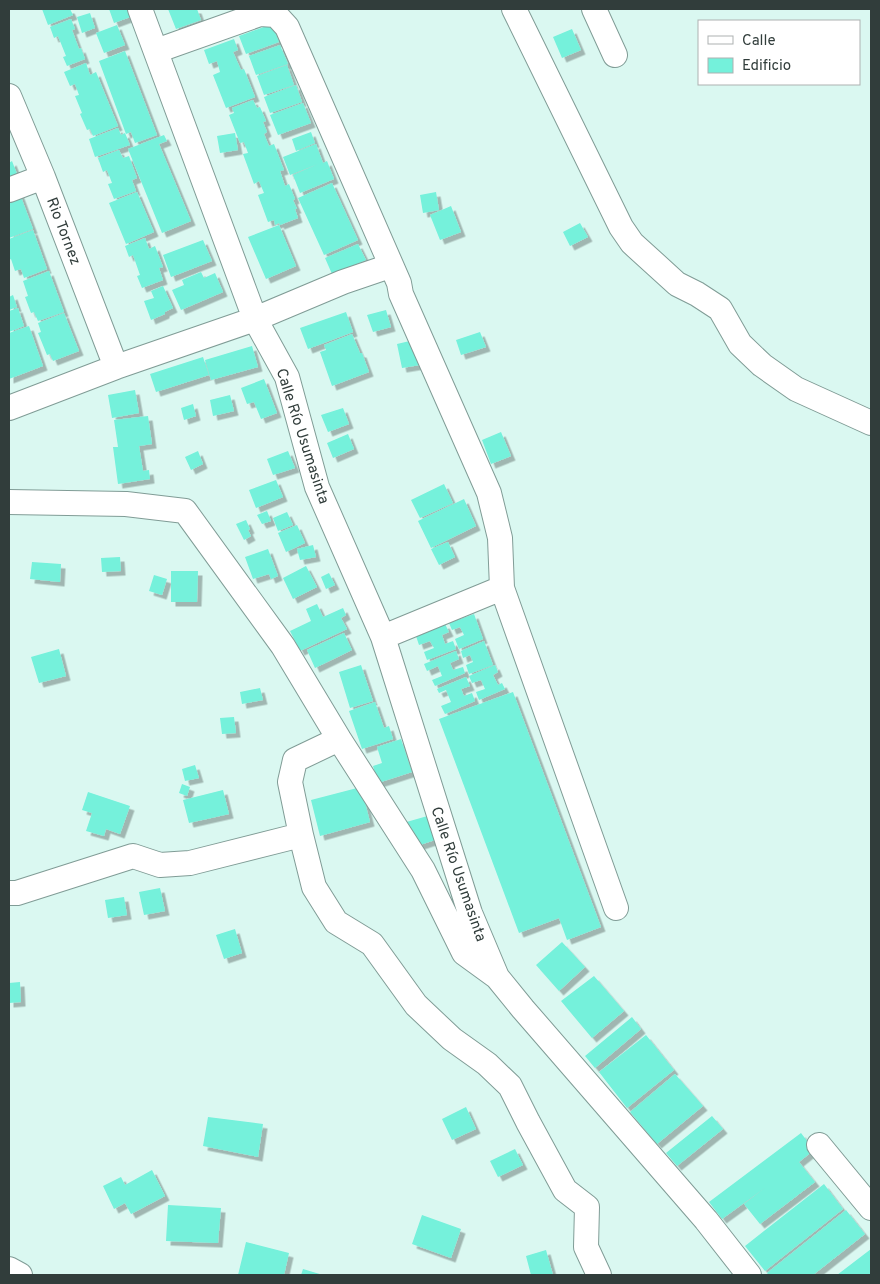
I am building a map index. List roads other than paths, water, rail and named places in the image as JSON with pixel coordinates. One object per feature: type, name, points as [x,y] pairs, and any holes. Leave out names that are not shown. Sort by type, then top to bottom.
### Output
[{"type":"street","name":"Calle Río Usumasinta","points":[[140,9],[255,319],[286,376],[317,487],[382,637],[470,913],[497,977],[706,1220],[749,1275]]},
{"type":"street","points":[[514,9],[620,227],[632,243],[677,284],[720,309],[740,344],[762,365],[796,389],[871,423]]},
{"type":"street","points":[[594,9],[615,55]]},
{"type":"street","points":[[156,51],[260,14],[279,12],[399,283],[401,294],[489,493],[500,538],[502,588],[616,908]]},
{"type":"street","name":"Rio Tornez","points":[[9,96],[43,177],[116,367]]},
{"type":"street","points":[[9,190],[43,177]]},
{"type":"street","points":[[9,408],[116,367],[255,319],[343,282],[390,266]]},
{"type":"street","points":[[15,504],[126,504],[185,511],[283,646],[339,739],[423,870],[464,953],[497,977]]},
{"type":"street","points":[[382,637],[502,588]]},
{"type":"street","points":[[339,739],[295,760],[290,782],[314,887],[336,922],[372,944],[416,1005],[452,1039],[487,1064],[510,1086],[565,1190],[587,1207],[586,1247],[599,1275]]},
{"type":"street","points":[[9,893],[17,893],[133,856],[160,865],[190,863],[301,835]]},
{"type":"street","points":[[819,1146],[871,1208]]},
{"type":"street","points":[[9,1269],[20,1275]]}]
